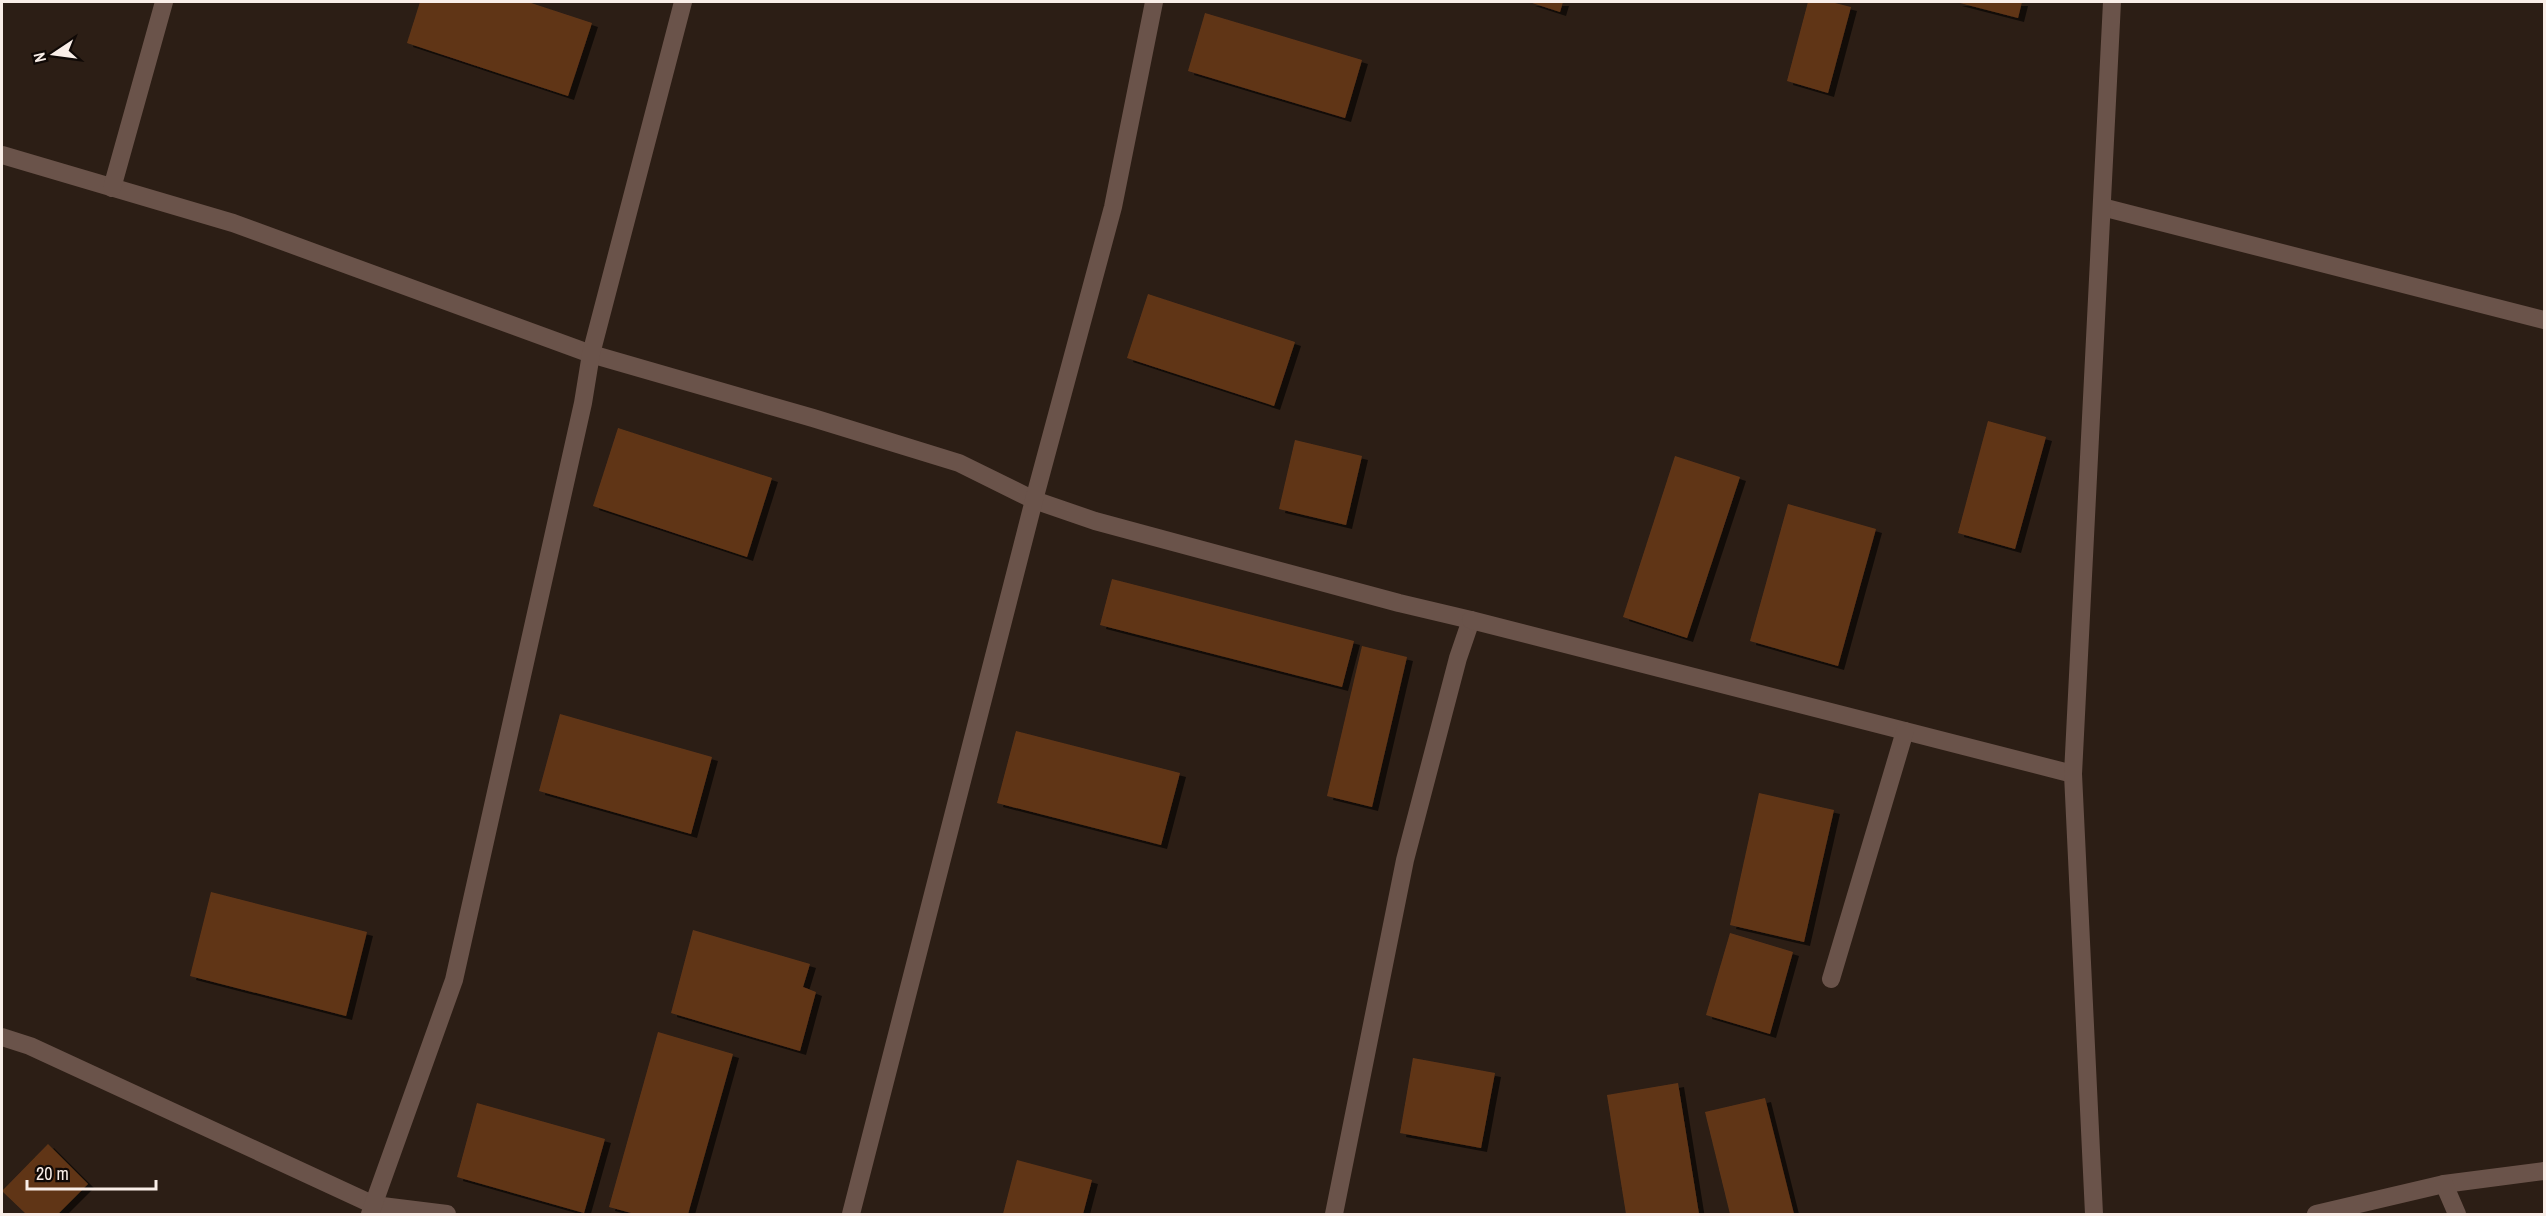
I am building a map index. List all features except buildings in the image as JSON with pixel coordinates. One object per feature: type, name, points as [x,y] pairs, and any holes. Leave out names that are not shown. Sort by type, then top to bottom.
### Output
[{"type":"street","points":[[112,188],[164,2]]},
{"type":"street","points":[[372,1210],[454,980],[584,403],[591,354],[683,2]]},
{"type":"street","points":[[851,1215],[1034,500],[1113,207],[1154,2]]},
{"type":"street","points":[[2094,1215],[2073,774],[2112,2]]},
{"type":"street","points":[[2,155],[233,223],[591,354],[813,418],[958,464],[1034,500],[1095,521],[1399,603],[2073,774]]},
{"type":"street","points":[[2102,207],[2544,320]]},
{"type":"street","points":[[1334,1215],[1405,860],[1458,658],[1471,620]]},
{"type":"street","points":[[1831,980],[1905,731]]},
{"type":"street","points":[[2,1037],[30,1046],[372,1210],[447,1215]]},
{"type":"street","points":[[2316,1215],[2444,1184],[2544,1171]]},
{"type":"street","points":[[2444,1184],[2457,1215]]}]
